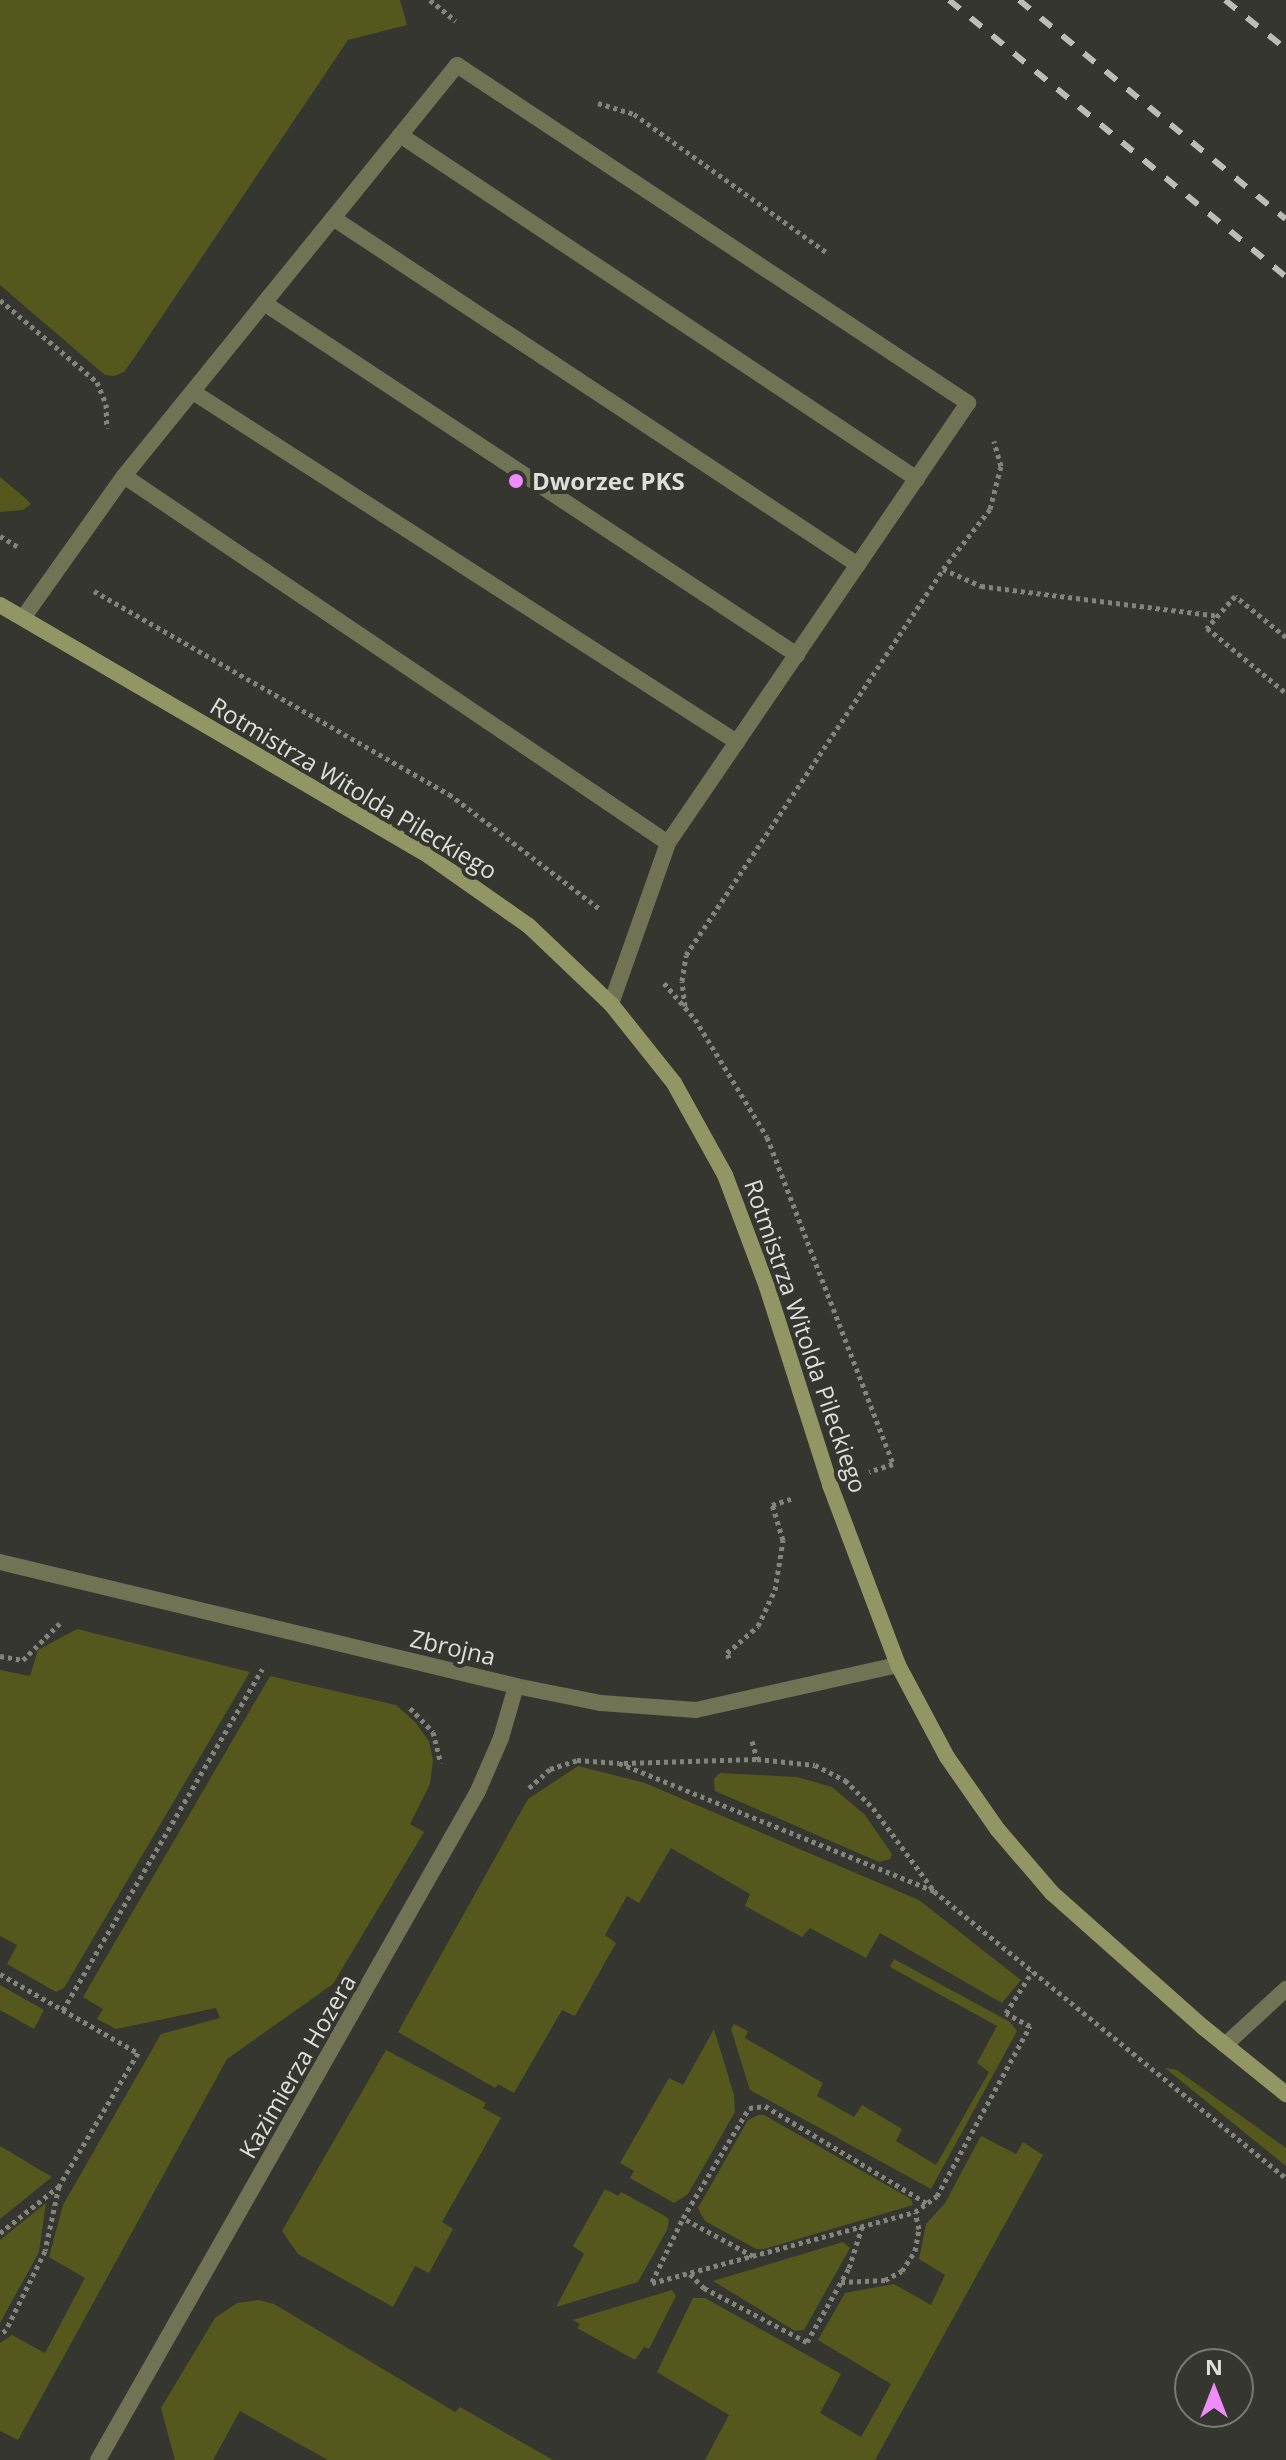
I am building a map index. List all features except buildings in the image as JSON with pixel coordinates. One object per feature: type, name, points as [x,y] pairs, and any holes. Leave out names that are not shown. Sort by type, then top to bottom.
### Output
[{"type":"main road","name":"Rotmistrza Witolda Pileckiego","points":[[0,605],[429,856],[529,926],[611,1004],[674,1083],[725,1175],[767,1287],[816,1445],[898,1665],[947,1757],[998,1830],[1052,1893],[1225,2045],[1286,2094]]},
{"type":"street","points":[[23,618],[124,476],[457,65],[968,403],[668,843],[611,1004]]},
{"type":"street","points":[[400,135],[917,479]]},
{"type":"street","points":[[333,218],[858,565]]},
{"type":"street","points":[[264,303],[797,655]]},
{"type":"street","points":[[193,392],[737,742]]},
{"type":"street","points":[[124,476],[668,843]]},
{"type":"street","name":"Zbrojna","points":[[0,1562],[516,1686],[601,1703],[696,1710],[898,1665]]},
{"type":"street","name":"Kazimierza Hozera","points":[[98,2460],[420,1900],[478,1791],[501,1738],[516,1686]]},
{"type":"street","points":[[1225,2045],[1286,1989]]},
{"type":"path","points":[[0,300],[97,382],[106,404],[107,431],[101,439]]},
{"type":"path","points":[[18,547],[28,534]]},
{"type":"path","points":[[685,1007],[682,981],[686,955],[943,569],[981,586],[1217,616]]},
{"type":"path","points":[[1286,637],[1235,596],[1207,628],[1286,693]]},
{"type":"path","points":[[727,1653],[758,1626],[775,1590],[783,1540],[772,1505]]},
{"type":"path","points":[[0,1656],[23,1660],[49,1630],[70,1621]]},
{"type":"path","points":[[63,2010],[265,1664],[250,1661]]},
{"type":"path","points":[[401,1702],[420,1715],[433,1732],[440,1753],[441,1779],[520,1801],[529,1787],[550,1769],[577,1760],[619,1763],[757,1759],[815,1765],[845,1780],[873,1808],[934,1891],[1286,2178]]},
{"type":"path","points":[[752,1741],[757,1759]]},
{"type":"path","points":[[619,1763],[934,1891]]},
{"type":"path","points":[[928,2204],[765,2106],[755,2106],[741,2115],[683,2218],[652,2283],[915,2212],[928,2204],[937,2196],[1030,2026],[1006,2013],[1032,1972]]},
{"type":"path","points":[[0,1974],[138,2053],[59,2186],[45,2251],[6,2330],[0,2334]]},
{"type":"path","points":[[0,2233],[59,2186]]},
{"type":"path","points":[[841,2282],[885,2280],[902,2271],[915,2251],[919,2229],[915,2212]]},
{"type":"path","points":[[683,2218],[753,2256]]},
{"type":"path","points":[[690,2273],[704,2288],[807,2342],[841,2282],[862,2227]]},
{"type":"green space","points":[[0,0],[400,0],[407,25],[348,40],[134,358],[124,372],[114,376],[105,375],[0,285]]},
{"type":"green space","points":[[0,477],[31,504],[23,510],[0,512]]},
{"type":"green space","points":[[77,1629],[250,1672],[64,1988],[56,1992],[7,1964],[17,1945],[0,1936],[0,1670],[30,1676],[38,1650]]},
{"type":"green space","points":[[270,1676],[396,1705],[415,1722],[429,1741],[433,1760],[430,1784],[410,1824],[424,1832],[333,1984],[227,2059],[18,2440],[0,2431],[0,2343],[12,2335],[45,2353],[85,2278],[49,2257],[63,2205],[161,2034],[220,2018],[216,2008],[116,2029],[97,2019],[103,2009],[83,1997]]},
{"type":"green space","points":[[578,1766],[645,1783],[919,1900],[1021,1980],[1002,2003],[880,1933],[866,1958],[810,1928],[802,1937],[745,1906],[750,1894],[671,1848],[639,1903],[627,1896],[605,1935],[616,1943],[575,2016],[562,2010],[514,2093],[498,2084],[495,2088],[398,2032],[528,1799]]},
{"type":"green space","points":[[720,1773],[797,1777],[832,1787],[865,1815],[892,1854],[890,1859],[879,1862],[715,1791],[714,1779]]},
{"type":"green space","points":[[894,1959],[1010,2022],[1017,2031],[931,2189],[750,2090],[731,2029],[734,2024],[748,2031],[745,2038],[823,2083],[817,2096],[854,2117],[862,2105],[902,2129],[896,2141],[936,2165],[989,2072],[977,2063],[997,2026],[890,1967]]},
{"type":"green space","points":[[0,1985],[44,2010],[34,2029],[0,2010]]},
{"type":"green space","points":[[714,2029],[734,2095],[735,2112],[688,2194],[674,2203],[630,2178],[634,2171],[620,2163],[669,2078],[683,2085]]},
{"type":"green space","points":[[386,2050],[486,2103],[483,2108],[501,2118],[442,2222],[453,2229],[429,2273],[415,2266],[393,2307],[298,2254],[282,2231]]},
{"type":"green space","points":[[1165,2068],[1177,2070],[1286,2148],[1286,2166]]},
{"type":"green space","points":[[764,2115],[911,2199],[913,2205],[764,2249],[756,2249],[705,2221],[698,2208],[748,2120]]},
{"type":"green space","points":[[981,2136],[1016,2154],[1023,2142],[1043,2155],[875,2460],[705,2460],[729,2415],[657,2372],[693,2298],[705,2298],[841,2374],[820,2413],[861,2437],[891,2384],[818,2340],[845,2293],[894,2284],[931,2305],[945,2275],[919,2259],[926,2224],[945,2203]]},
{"type":"green space","points":[[0,2146],[52,2177],[0,2219]]},
{"type":"green space","points":[[605,2189],[618,2196],[621,2192],[665,2216],[669,2220],[667,2230],[638,2282],[556,2307],[584,2254],[573,2246]]},
{"type":"green space","points":[[46,2203],[39,2252],[0,2323],[0,2240]]},
{"type":"green space","points":[[843,2242],[850,2248],[804,2330],[795,2331],[713,2281]]},
{"type":"green space","points":[[672,2290],[676,2296],[649,2349],[644,2347],[635,2360],[577,2328],[580,2324],[573,2320]]},
{"type":"green space","points":[[259,2300],[274,2304],[455,2412],[460,2407],[553,2460],[328,2460],[240,2411],[213,2460],[175,2460],[161,2408],[215,2318],[237,2303]]},
{"type":"railway","points":[[949,0],[1286,277]]},
{"type":"railway","points":[[1019,0],[1286,219]]},
{"type":"railway","points":[[1225,0],[1286,49]]},
{"type":"place","name":"Dworzec PKS","points":[[516,481]]}]
